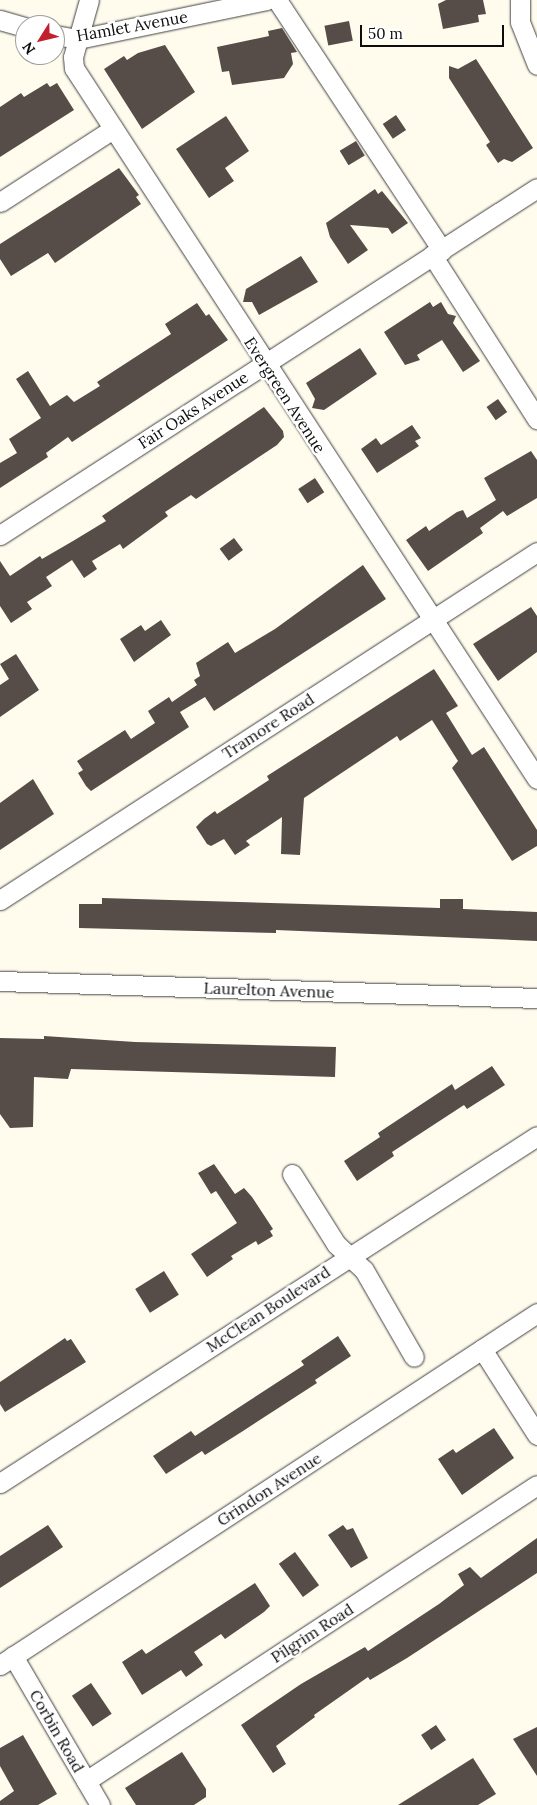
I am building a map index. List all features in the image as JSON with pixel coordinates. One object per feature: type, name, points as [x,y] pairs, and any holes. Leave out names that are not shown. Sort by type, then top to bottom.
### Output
[{"type":"street","name":"Evergreen Avenue","points":[[89,0],[73,56],[74,68],[264,363],[537,779]]},
{"type":"street","name":"Hamlet Avenue","points":[[65,37],[78,39],[267,0]]},
{"type":"street","points":[[278,0],[437,252],[537,418]]},
{"type":"street","points":[[520,0],[520,22],[537,64]]},
{"type":"street","points":[[0,20],[15,24]]},
{"type":"street","points":[[0,202],[113,129]]},
{"type":"street","name":"Fair Oaks Avenue","points":[[0,535],[537,188]]},
{"type":"street","name":"Tramore Road","points":[[0,900],[537,552]]},
{"type":"street","name":"Laurelton Avenue","points":[[0,981],[537,998]]},
{"type":"street","name":"McClean Boulevard","points":[[0,1483],[537,1136]]},
{"type":"street","points":[[292,1174],[336,1244],[364,1270],[414,1357]]},
{"type":"street","name":"Grindon Avenue","points":[[7,1661],[537,1313]]},
{"type":"street","points":[[482,1350],[537,1435]]},
{"type":"street","name":"Pilgrim Road","points":[[86,1781],[537,1485]]},
{"type":"street","name":"Corbin Road","points":[[7,1661],[100,1805]]},
{"type":"building","points":[[446,0],[483,0],[486,14],[478,15],[479,22],[443,29],[438,4]]},
{"type":"building","points":[[349,21],[353,41],[328,45],[324,26]]},
{"type":"building","points":[[282,28],[297,52],[291,53],[293,64],[284,78],[232,85],[229,71],[222,72],[217,47],[269,36],[268,31]]},
{"type":"building","points":[[165,45],[195,92],[142,129],[104,69],[124,56],[127,60],[138,53]]},
{"type":"building","points":[[476,59],[533,148],[512,162],[504,159],[498,163],[486,145],[490,142],[449,78],[449,66],[458,69]]},
{"type":"building","points":[[47,83],[50,87],[57,83],[74,110],[0,157],[0,107],[21,93],[24,97]]},
{"type":"building","points":[[396,115],[406,130],[393,139],[383,124]]},
{"type":"building","points":[[226,116],[249,151],[225,168],[234,181],[209,198],[176,149]]},
{"type":"building","points":[[356,141],[365,156],[348,165],[340,151]]},
{"type":"building","points":[[119,168],[139,195],[136,197],[141,204],[55,263],[48,253],[11,276],[0,259],[0,244]]},
{"type":"building","points":[[375,189],[378,194],[382,191],[408,223],[392,234],[388,228],[350,225],[368,250],[348,264],[330,237],[326,223]]},
{"type":"building","points":[[301,256],[318,282],[259,315],[252,302],[243,302],[246,289]]},
{"type":"building","points":[[430,302],[433,307],[441,302],[448,314],[456,316],[453,323],[480,361],[463,372],[442,340],[417,355],[420,360],[405,365],[384,332]]},
{"type":"building","points":[[197,303],[206,316],[209,314],[228,340],[72,442],[68,437],[46,453],[48,457],[0,488],[0,463],[17,453],[9,439],[41,418],[16,379],[28,371],[50,406],[67,395],[74,402],[100,386],[97,382],[171,334],[165,324]]},
{"type":"building","points":[[360,348],[377,374],[324,410],[312,408],[315,399],[306,383]]},
{"type":"building","points":[[498,399],[507,412],[496,420],[487,407]]},
{"type":"building","points":[[264,407],[283,431],[284,437],[277,445],[196,499],[191,495],[165,512],[168,516],[123,549],[120,544],[92,561],[97,569],[84,578],[72,560],[46,577],[52,586],[27,602],[32,609],[11,623],[0,606],[0,561],[10,576],[40,556],[42,559],[73,541],[106,521],[102,516]]},
{"type":"building","points":[[412,425],[421,438],[415,441],[419,446],[377,473],[361,449],[376,438],[381,445]]},
{"type":"building","points":[[531,451],[537,460],[537,498],[507,516],[503,511],[480,528],[483,533],[428,571],[406,540],[426,526],[429,531],[457,512],[463,510],[467,518],[496,500],[484,478]]},
{"type":"building","points":[[315,478],[324,492],[307,503],[298,489]]},
{"type":"building","points":[[234,538],[243,550],[229,561],[220,549]]},
{"type":"building","points":[[363,565],[386,599],[214,711],[205,697],[180,712],[189,727],[91,791],[86,786],[78,773],[83,770],[77,761],[125,730],[131,739],[155,723],[148,711],[169,697],[172,702],[197,685],[194,680],[200,676],[196,663],[228,642],[235,653],[275,629]]},
{"type":"building","points":[[531,607],[537,616],[537,652],[498,681],[473,644]]},
{"type":"building","points":[[161,620],[171,635],[134,662],[120,639],[141,625],[145,631]]},
{"type":"building","points":[[16,654],[39,690],[0,717],[0,685],[9,679],[0,664]]},
{"type":"building","points":[[434,669],[458,706],[446,713],[472,755],[484,747],[537,830],[537,846],[512,861],[452,768],[458,761],[432,720],[400,741],[397,736],[304,798],[300,855],[281,854],[282,817],[246,841],[250,845],[235,855],[224,839],[211,846],[207,844],[196,827],[204,819],[215,811],[217,814],[269,780],[267,776]]},
{"type":"building","points":[[33,779],[54,814],[0,850],[0,803]]},
{"type":"building","points":[[102,898],[440,908],[440,899],[463,899],[463,909],[537,912],[537,941],[276,930],[276,933],[79,928],[79,904],[102,904]]},
{"type":"building","points":[[44,1036],[135,1042],[336,1047],[335,1077],[71,1069],[68,1079],[34,1077],[33,1127],[10,1128],[0,1114],[0,1038],[44,1039]]},
{"type":"building","points":[[492,1066],[505,1085],[467,1109],[464,1105],[392,1152],[394,1156],[357,1181],[344,1161],[380,1137],[378,1133],[452,1084],[455,1090]]},
{"type":"building","points":[[214,1164],[235,1194],[244,1188],[252,1197],[273,1229],[270,1231],[273,1236],[258,1245],[256,1241],[231,1256],[233,1259],[207,1277],[191,1254],[237,1223],[216,1191],[211,1194],[198,1173]]},
{"type":"building","points":[[164,1271],[179,1295],[150,1313],[135,1289]]},
{"type":"building","points":[[338,1336],[351,1356],[315,1380],[317,1383],[243,1431],[205,1455],[202,1451],[166,1474],[153,1456],[191,1431],[195,1436],[304,1365],[301,1361]]},
{"type":"building","points":[[65,1338],[67,1341],[71,1339],[86,1362],[5,1412],[0,1404],[0,1382]]},
{"type":"building","points":[[494,1428],[514,1458],[462,1495],[438,1459],[453,1449],[456,1453]]},
{"type":"building","points":[[48,1525],[63,1547],[0,1588],[0,1556]]},
{"type":"building","points":[[343,1525],[347,1530],[353,1528],[368,1558],[351,1568],[328,1535]]},
{"type":"building","points":[[537,1538],[537,1573],[407,1658],[370,1680],[368,1677],[314,1715],[315,1717],[276,1746],[286,1764],[273,1773],[241,1725],[301,1684],[365,1647],[368,1651],[439,1604],[464,1585],[458,1574],[470,1567],[481,1578]]},
{"type":"building","points":[[295,1552],[319,1585],[303,1597],[279,1564]]},
{"type":"building","points":[[255,1583],[270,1606],[264,1612],[225,1639],[221,1634],[194,1652],[203,1665],[186,1677],[181,1670],[142,1695],[122,1662],[142,1649],[146,1654]]},
{"type":"building","points":[[91,1683],[112,1714],[93,1727],[72,1696]]},
{"type":"building","points":[[436,1725],[446,1740],[431,1750],[421,1735]]},
{"type":"building","points":[[537,1727],[537,1776],[513,1739]]},
{"type":"building","points":[[23,1735],[57,1794],[38,1805],[0,1805],[0,1801],[14,1791],[0,1766],[0,1748]]},
{"type":"building","points":[[182,1752],[206,1789],[206,1797],[194,1805],[136,1805],[125,1788]]},
{"type":"building","points":[[473,1758],[496,1794],[478,1805],[398,1805]]}]
